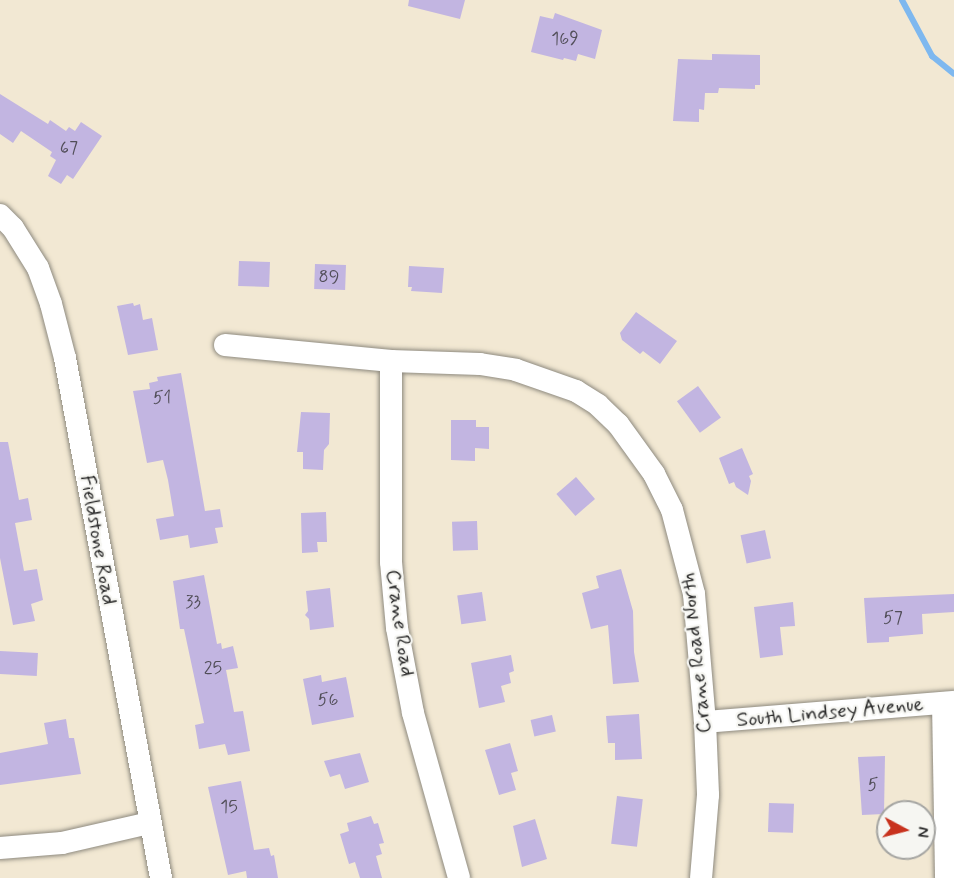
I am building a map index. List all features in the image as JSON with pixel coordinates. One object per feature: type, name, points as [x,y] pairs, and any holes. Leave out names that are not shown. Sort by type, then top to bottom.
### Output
[{"type":"street","name":"Fieldstone Road","points":[[0,215],[13,228],[38,268],[51,304],[64,358],[161,878]]},
{"type":"street","name":"Crane Road North","points":[[225,345],[391,361],[454,362],[516,369],[576,391],[598,405],[618,424],[654,474],[672,510],[694,594],[705,722],[708,814],[701,878]]},
{"type":"street","name":"Crane Road","points":[[391,361],[392,562],[397,628],[413,713],[459,878]]},
{"type":"street","points":[[946,878],[949,703]]},
{"type":"street","name":"South Lindsey Avenue","points":[[705,722],[949,703]]},
{"type":"street","points":[[0,848],[62,843],[149,823]]},
{"type":"building","points":[[409,0],[465,0],[460,19],[408,6]]},
{"type":"building","points":[[555,13],[602,30],[595,59],[578,54],[576,61],[564,58],[563,60],[531,52],[540,16],[553,19]]},
{"type":"building","points":[[712,54],[760,55],[760,85],[755,85],[755,89],[719,88],[718,93],[705,93],[704,110],[699,109],[699,122],[673,121],[678,59],[712,60]]},
{"type":"building","points":[[0,94],[48,124],[50,120],[66,131],[69,127],[75,131],[81,122],[102,136],[73,179],[67,175],[61,184],[48,176],[56,160],[50,156],[52,152],[21,131],[13,143],[0,134]]},
{"type":"building","points":[[239,261],[270,262],[269,287],[238,286]]},
{"type":"building","points":[[315,264],[346,265],[345,290],[314,289]]},
{"type":"building","points":[[409,266],[444,268],[442,293],[411,291],[412,287],[408,287]]},
{"type":"building","points":[[133,303],[134,306],[140,304],[143,320],[152,318],[158,350],[128,355],[117,306]]},
{"type":"building","points":[[636,312],[677,341],[660,364],[643,351],[640,354],[622,340],[620,333]]},
{"type":"building","points":[[181,373],[205,511],[220,509],[223,527],[215,528],[218,543],[190,548],[188,535],[160,540],[156,519],[174,516],[168,480],[163,460],[147,463],[133,391],[150,389],[149,383],[158,381],[157,377]]},
{"type":"building","points":[[698,386],[721,418],[700,433],[677,401]]},
{"type":"building","points":[[301,412],[330,413],[329,444],[324,450],[323,470],[303,469],[303,452],[297,452]]},
{"type":"building","points":[[451,420],[476,420],[476,427],[489,427],[489,449],[475,448],[475,461],[451,460]]},
{"type":"building","points":[[0,442],[8,442],[19,500],[28,498],[32,520],[15,523],[24,571],[37,569],[43,600],[31,604],[35,621],[13,625],[0,558]]},
{"type":"building","points":[[742,448],[753,474],[749,476],[751,481],[748,495],[736,487],[734,482],[729,484],[719,458]]},
{"type":"building","points":[[576,477],[595,499],[575,516],[556,494]]},
{"type":"building","points":[[326,512],[327,542],[317,542],[318,552],[302,553],[301,513]]},
{"type":"building","points":[[477,521],[478,550],[453,551],[452,522]]},
{"type":"building","points":[[765,530],[771,558],[747,564],[741,535]]},
{"type":"building","points":[[621,569],[633,611],[634,652],[639,682],[613,684],[608,625],[591,629],[582,593],[599,588],[596,576]]},
{"type":"building","points":[[204,575],[217,644],[221,643],[222,649],[233,646],[238,668],[226,670],[234,712],[243,711],[250,751],[228,755],[225,744],[199,749],[195,725],[204,723],[184,629],[180,629],[173,581]]},
{"type":"building","points":[[330,588],[334,627],[310,630],[309,619],[305,615],[308,611],[306,591]]},
{"type":"building","points":[[482,592],[486,621],[461,624],[457,595]]},
{"type":"building","points":[[954,594],[954,612],[922,614],[923,634],[889,637],[889,642],[867,643],[864,598]]},
{"type":"building","points":[[793,602],[795,626],[780,627],[783,655],[760,658],[754,607]]},
{"type":"building","points":[[0,651],[38,653],[37,676],[0,674]]},
{"type":"building","points":[[511,655],[514,671],[509,673],[511,683],[501,686],[505,702],[479,708],[471,663]]},
{"type":"building","points":[[321,675],[322,682],[346,677],[354,717],[312,725],[303,679]]},
{"type":"building","points":[[639,714],[642,759],[615,760],[615,743],[608,743],[606,716]]},
{"type":"building","points":[[552,715],[556,732],[534,737],[531,720]]},
{"type":"building","points":[[66,719],[69,738],[74,738],[81,774],[0,785],[0,753],[48,744],[44,723]]},
{"type":"building","points":[[510,743],[518,771],[511,773],[516,790],[499,795],[485,750]]},
{"type":"building","points":[[360,753],[369,782],[345,789],[340,774],[330,777],[324,761]]},
{"type":"building","points":[[885,756],[884,800],[876,800],[876,814],[862,815],[858,757]]},
{"type":"building","points":[[241,781],[254,850],[269,848],[271,856],[274,855],[278,878],[247,878],[246,871],[228,875],[208,787]]},
{"type":"building","points":[[617,796],[643,799],[637,847],[611,844]]},
{"type":"building","points":[[769,803],[794,804],[793,833],[768,832]]},
{"type":"building","points":[[371,816],[374,824],[378,823],[384,843],[379,844],[382,854],[376,856],[382,878],[360,878],[355,862],[349,864],[340,834],[349,831],[347,823]]},
{"type":"building","points":[[535,819],[547,859],[522,867],[513,826]]},
{"type":"waterway","points":[[902,0],[932,56],[954,74]]}]
